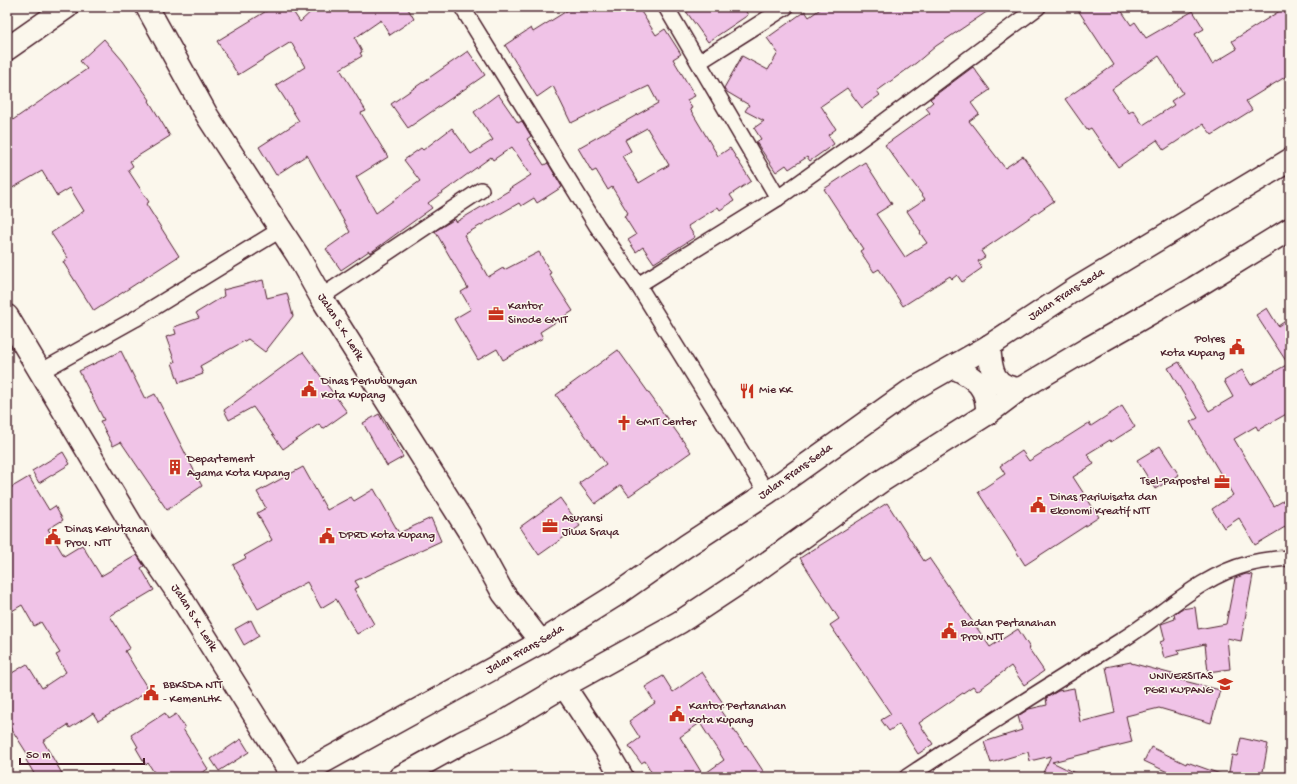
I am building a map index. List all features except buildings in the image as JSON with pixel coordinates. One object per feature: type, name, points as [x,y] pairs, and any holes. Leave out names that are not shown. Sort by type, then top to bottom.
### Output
[{"type":"main road","points":[[7,49],[67,7]]},
{"type":"main road","name":"Jalan S.K. Lerik","points":[[147,7],[208,117],[298,256],[321,296],[466,526],[503,593],[540,642]]},
{"type":"main road","name":"Jalan Frans-Seda","points":[[296,777],[540,642],[613,597],[686,546],[767,493],[910,391],[989,346],[1077,288],[1290,160]]},
{"type":"main road","points":[[400,777],[461,743],[500,724],[564,686],[680,622],[742,581],[880,482],[987,414],[1020,389],[1194,288],[1290,229]]},
{"type":"main road","name":"Jalan S.K. Lerik","points":[[7,316],[136,532],[180,596],[293,777]]},
{"type":"main road","points":[[989,346],[991,365],[994,375],[1000,383],[1010,388],[1020,389]]},
{"type":"main road","points":[[953,367],[966,373],[980,385],[986,396],[987,414]]},
{"type":"main road","points":[[564,686],[605,748],[622,777]]},
{"type":"street","points":[[462,7],[597,226],[638,285],[767,493]]},
{"type":"street","points":[[666,7],[778,198]]},
{"type":"street","points":[[699,62],[786,7]]},
{"type":"street","points":[[638,285],[778,198],[869,133],[1038,7]]},
{"type":"street","points":[[321,296],[481,190]]},
{"type":"street","points":[[40,372],[135,319],[280,230]]},
{"type":"street","points":[[907,777],[983,726],[1133,634],[1204,583],[1227,571],[1247,564],[1265,560],[1290,558]]},
{"type":"place","name":"Kantor Sinode GMIT","points":[[496,314]]},
{"type":"place","name":"Polres Kota Kupang","points":[[1237,347]]},
{"type":"place","name":"Dinas Perhubungan Kota Kupang","points":[[309,389]]},
{"type":"place","name":"Mie KK","points":[[747,391]]},
{"type":"place","name":"GMIT Center","points":[[624,423]]},
{"type":"place","name":"Departement Agama Kota Kupang","points":[[175,467]]},
{"type":"place","name":"Tsel-Parpostel","points":[[1222,482]]},
{"type":"place","name":"Dinas Pariwisata dan Ekonomi Kreatif NTT","points":[[1038,505]]},
{"type":"place","name":"Asuransi Jiwa Sraya","points":[[550,526]]},
{"type":"place","name":"DPRD Kota Kupang","points":[[327,536]]},
{"type":"place","name":"Dinas Kehutanan Prov. NTT","points":[[53,537]]},
{"type":"place","name":"Badan Pertanahan Prov NTT","points":[[949,631]]},
{"type":"place","name":"UNIVERSITAS PGRI KUPANG","points":[[1225,684]]},
{"type":"place","name":"BBKSDA NTT - KemenLHK","points":[[151,693]]},
{"type":"place","name":"Kantor Pertanahan Kota Kupang","points":[[677,714]]}]
